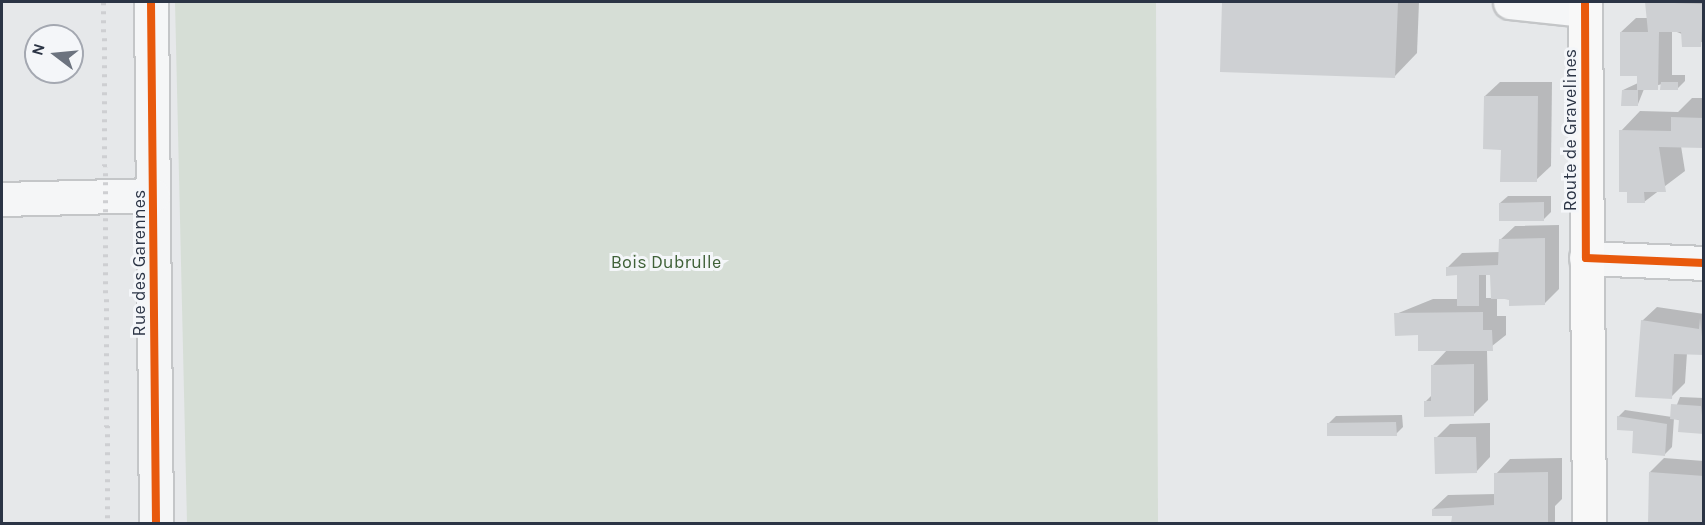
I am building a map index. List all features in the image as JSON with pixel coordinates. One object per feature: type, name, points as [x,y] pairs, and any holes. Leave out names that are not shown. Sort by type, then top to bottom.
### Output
[{"type":"main road","name":"Route de Gravelines","points":[[1585,6],[1589,524]]},
{"type":"street","name":"Rue des Garennes","points":[[151,2],[156,524]]},
{"type":"street","points":[[1510,2],[1585,6]]},
{"type":"street","points":[[2,199],[153,195]]},
{"type":"street","points":[[1586,258],[1704,263]]},
{"type":"green space","name":"Bois Dubrulle","points":[[175,2],[1156,2],[1158,523],[187,523]]},
{"type":"building","points":[[1222,2],[1398,2],[1395,78],[1220,72]]},
{"type":"building","points":[[1645,2],[1703,4],[1701,47],[1682,47],[1681,32],[1659,32],[1658,90],[1638,90],[1638,106],[1621,106],[1622,90],[1637,90],[1637,76],[1620,76],[1620,32],[1648,32]]},
{"type":"building","points":[[1661,82],[1678,82],[1678,90],[1660,90]]},
{"type":"building","points":[[1484,96],[1538,96],[1537,182],[1500,182],[1501,150],[1483,149]]},
{"type":"building","points":[[1671,117],[1704,118],[1704,148],[1659,147],[1666,192],[1644,192],[1645,203],[1627,203],[1627,192],[1619,192],[1619,130],[1671,131]]},
{"type":"building","points":[[1544,202],[1544,221],[1499,221],[1499,203]]},
{"type":"building","points":[[1545,238],[1545,305],[1509,306],[1509,299],[1491,299],[1490,275],[1479,275],[1479,306],[1457,306],[1457,275],[1446,276],[1446,267],[1498,265],[1499,239]]},
{"type":"building","points":[[1483,312],[1483,330],[1492,330],[1493,351],[1418,351],[1418,335],[1395,336],[1394,313]]},
{"type":"building","points":[[1700,318],[1704,355],[1674,354],[1672,399],[1635,397],[1641,320],[1699,329]]},
{"type":"building","points":[[1474,364],[1474,416],[1424,417],[1424,401],[1431,401],[1431,365]]},
{"type":"building","points":[[1671,404],[1701,406],[1704,434],[1678,432],[1679,420],[1670,419]]},
{"type":"building","points":[[1617,416],[1667,424],[1665,456],[1632,453],[1633,431],[1617,430]]},
{"type":"building","points":[[1396,422],[1397,436],[1327,436],[1327,423]]},
{"type":"building","points":[[1434,437],[1476,437],[1477,473],[1435,474]]},
{"type":"building","points":[[1548,472],[1548,524],[1451,524],[1452,516],[1432,516],[1432,509],[1494,505],[1494,473]]},
{"type":"building","points":[[1649,472],[1704,476],[1704,524],[1648,524]]},
{"type":"railway","points":[[104,2],[108,524]]},
{"type":"cycle path","points":[[151,2],[156,524]]},
{"type":"cycle path","points":[[1585,2],[1586,258],[1704,263]]}]
